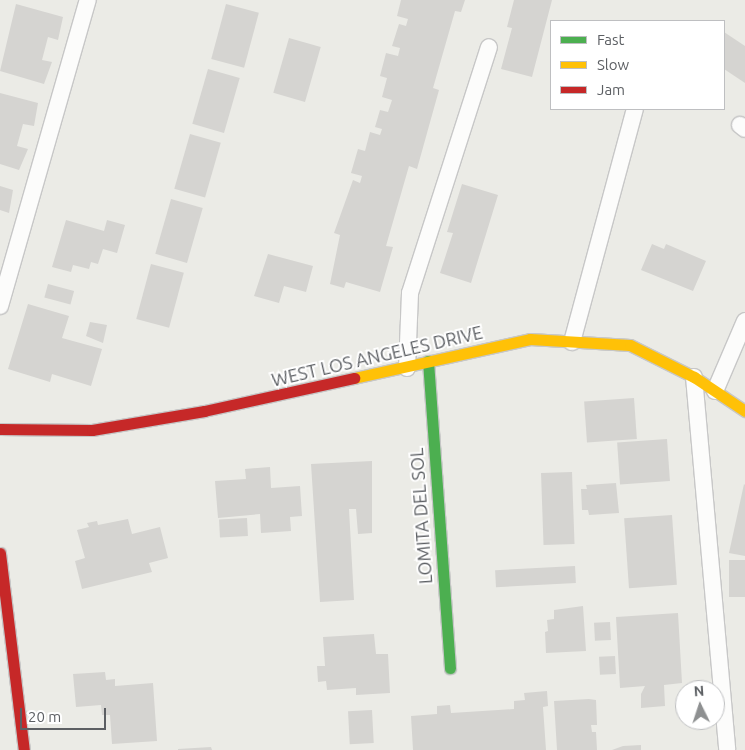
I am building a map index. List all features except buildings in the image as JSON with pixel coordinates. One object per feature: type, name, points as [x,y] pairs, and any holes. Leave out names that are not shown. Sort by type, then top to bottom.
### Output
[{"type":"main road","name":"WEST LOS ANGELES DRIVE","points":[[0,429],[92,430],[204,411],[530,340],[630,346],[694,377],[745,411]]},
{"type":"main road","name":"LOMITA DEL SOL","points":[[428,362],[450,668]]},
{"type":"main road","points":[[0,553],[24,750]]},
{"type":"lane","points":[[0,306],[88,0]]},
{"type":"lane","points":[[407,368],[410,293],[489,47]]},
{"type":"lane","points":[[572,342],[635,110]]},
{"type":"lane","points":[[715,391],[745,321]]},
{"type":"lane","points":[[694,377],[727,750]]},
{"type":"traffic: fast","points":[[428,361],[450,668]]},
{"type":"traffic: slow","points":[[354,378],[530,339],[630,345],[694,377],[745,411]]},
{"type":"traffic: jam","points":[[0,429],[92,430],[204,411],[354,378]]},
{"type":"traffic: jam","points":[[0,553],[24,750]]}]
